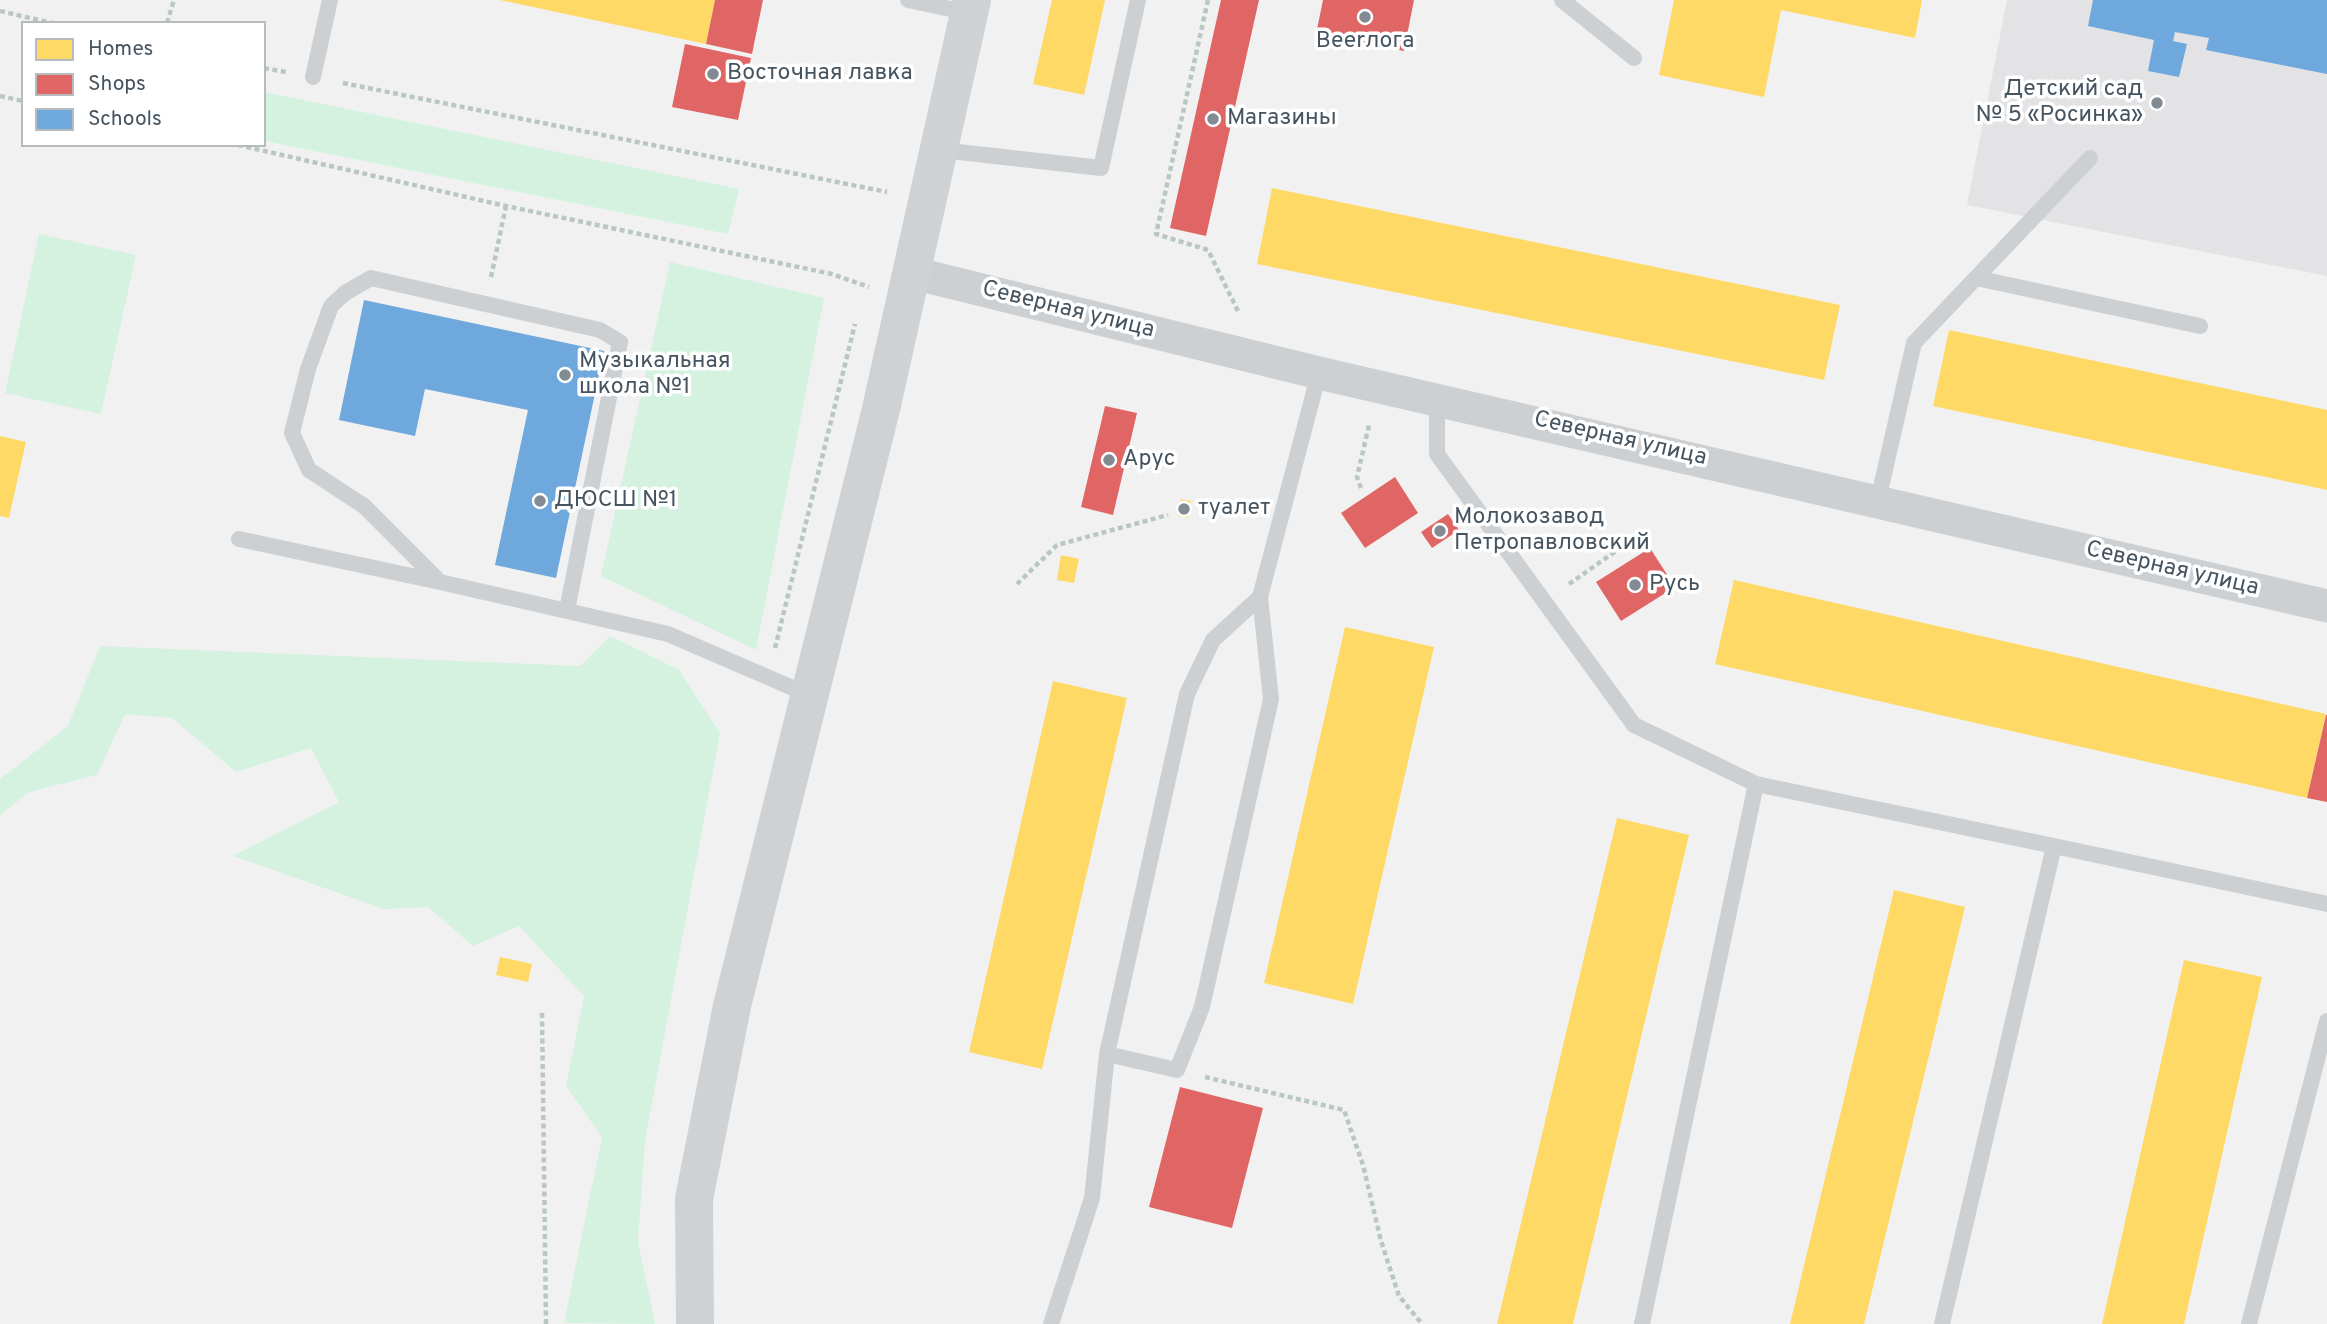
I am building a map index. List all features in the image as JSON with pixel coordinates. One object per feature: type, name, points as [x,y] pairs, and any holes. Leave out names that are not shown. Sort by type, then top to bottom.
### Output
[{"type":"main road","points":[[695,1324],[694,1199],[732,1006],[811,696],[909,287],[971,7]]},
{"type":"street","name":"Северная улица","points":[[909,287],[1437,398],[2327,606]]},
{"type":"lane","points":[[313,77],[330,0]]},
{"type":"lane","points":[[908,0],[971,7]]},
{"type":"lane","points":[[941,150],[1101,168],[1138,0]]},
{"type":"lane","points":[[1562,0],[1634,58]]},
{"type":"lane","points":[[1878,500],[1914,344],[2090,158]]},
{"type":"lane","points":[[440,582],[364,506],[309,470],[292,433],[308,369],[331,306],[345,293],[371,278],[600,330],[621,342],[567,610]]},
{"type":"lane","points":[[1976,278],[2200,326]]},
{"type":"lane","points":[[1107,1054],[1177,1070],[1202,1007],[1271,699],[1260,597],[1319,373]]},
{"type":"lane","points":[[1437,398],[1437,454],[1634,725],[1756,784],[2327,904]]},
{"type":"lane","points":[[239,539],[668,634],[811,696]]},
{"type":"lane","points":[[1051,1324],[1092,1198],[1107,1054],[1187,694],[1213,640],[1260,597]]},
{"type":"lane","points":[[1642,1324],[1756,784]]},
{"type":"lane","points":[[1942,1324],[2054,845]]},
{"type":"lane","points":[[2249,1324],[2327,1021]]},
{"type":"path","points":[[168,21],[174,0]]},
{"type":"path","points":[[1208,0],[1156,234],[1208,250],[1245,323]]},
{"type":"path","points":[[0,11],[43,21]]},
{"type":"path","points":[[266,68],[929,200]]},
{"type":"path","points":[[0,96],[21,101]]},
{"type":"path","points":[[247,147],[506,206],[832,274],[909,287]]},
{"type":"path","points":[[485,303],[506,206]]},
{"type":"path","points":[[1361,488],[1357,477],[1378,385]]},
{"type":"path","points":[[1017,584],[1057,545],[1168,515]]},
{"type":"path","points":[[1545,600],[1626,544]]},
{"type":"path","points":[[542,1013],[546,1324]]},
{"type":"path","points":[[1177,1070],[1344,1110],[1363,1165],[1381,1241],[1399,1296],[1422,1324]]},
{"type":"shaded area","name":"Детский сад № 5 «Росинка»","points":[[2007,0],[2327,0],[2327,276],[1967,205]]},
{"type":"green space","points":[[266,92],[739,189],[728,234],[266,141]]},
{"type":"green space","points":[[39,234],[136,255],[101,414],[5,393]]},
{"type":"green space","points":[[670,262],[824,298],[756,650],[601,576]]},
{"type":"green space","points":[[610,636],[679,670],[720,733],[645,1141],[638,1241],[655,1324],[564,1323],[602,1137],[566,1086],[584,996],[519,926],[473,946],[428,907],[384,909],[233,856],[339,802],[311,748],[236,772],[172,718],[125,714],[97,775],[29,792],[0,815],[0,779],[68,726],[100,646],[580,666]]},
{"type":"building: Homes","points":[[500,0],[715,0],[706,44]]},
{"type":"building: Homes","points":[[1052,0],[1105,0],[1084,95],[1033,84]]},
{"type":"building: Homes","points":[[1674,0],[1922,0],[1915,38],[1781,10],[1764,97],[1659,75]]},
{"type":"building: Homes","points":[[1272,188],[1840,305],[1824,380],[1257,264]]},
{"type":"building: Homes","points":[[1949,330],[2327,410],[2327,490],[1933,406]]},
{"type":"building: Homes","points":[[0,436],[26,442],[9,518],[0,516]]},
{"type":"building: Homes","name":"туалет","points":[[1181,499],[1191,501],[1188,518],[1178,516]]},
{"type":"building: Homes","points":[[1061,555],[1079,559],[1074,583],[1057,580]]},
{"type":"building: Homes","points":[[1734,580],[2326,714],[2307,798],[1715,664]]},
{"type":"building: Homes","points":[[1345,627],[1434,647],[1353,1004],[1264,983]]},
{"type":"building: Homes","points":[[1053,681],[1127,698],[1042,1069],[969,1052]]},
{"type":"building: Homes","points":[[1617,818],[1689,835],[1573,1324],[1497,1324]]},
{"type":"building: Homes","points":[[1894,890],[1965,907],[1864,1324],[1790,1324]]},
{"type":"building: Homes","points":[[500,957],[532,964],[528,982],[496,975]]},
{"type":"building: Homes","points":[[2184,960],[2262,977],[2184,1324],[2102,1324]]},
{"type":"building: Shops","points":[[715,0],[763,0],[752,54],[706,44]]},
{"type":"building: Shops","name":"Магазины","points":[[1221,0],[1259,0],[1206,236],[1170,228]]},
{"type":"building: Shops","name":"Beerлога","points":[[1323,0],[1414,0],[1404,51],[1316,34]]},
{"type":"building: Shops","name":"Восточная лавка","points":[[685,44],[751,58],[738,120],[672,107]]},
{"type":"building: Shops","name":"Арус","points":[[1105,406],[1137,413],[1113,515],[1081,507]]},
{"type":"building: Shops","points":[[1395,477],[1418,513],[1365,548],[1341,513]]},
{"type":"building: Shops","name":"Молокозавод Петропавловский","points":[[1448,514],[1459,530],[1432,548],[1421,532]]},
{"type":"building: Shops","name":"Русь","points":[[1650,548],[1675,587],[1621,621],[1596,582]]},
{"type":"building: Shops","points":[[2327,715],[2327,802],[2307,798]]},
{"type":"building: Shops","points":[[1180,1087],[1263,1108],[1232,1228],[1149,1207]]},
{"type":"building: Schools","points":[[2093,0],[2327,0],[2327,74],[2206,50],[2209,38],[2175,32],[2173,41],[2187,44],[2179,77],[2148,71],[2154,40],[2088,26]]},
{"type":"building: Schools","name":"ДЮСШ №1","points":[[364,300],[604,351],[556,578],[495,565],[528,410],[425,389],[415,436],[339,420]]},
{"type":"place","name":"Beerлога","points":[[1365,17]]},
{"type":"place","name":"Восточная лавка","points":[[713,74]]},
{"type":"place","name":"Детский сад № 5 «Росинка»","points":[[2157,103]]},
{"type":"place","name":"Магазины","points":[[1213,119]]},
{"type":"place","name":"Музыкальная школа №1","points":[[565,375]]},
{"type":"place","name":"Арус","points":[[1109,460]]},
{"type":"place","name":"ДЮСШ №1","points":[[540,501]]},
{"type":"place","name":"туалет","points":[[1184,509]]},
{"type":"place","name":"Молокозавод Петропавловский","points":[[1440,531]]},
{"type":"place","name":"Русь","points":[[1635,585]]}]
